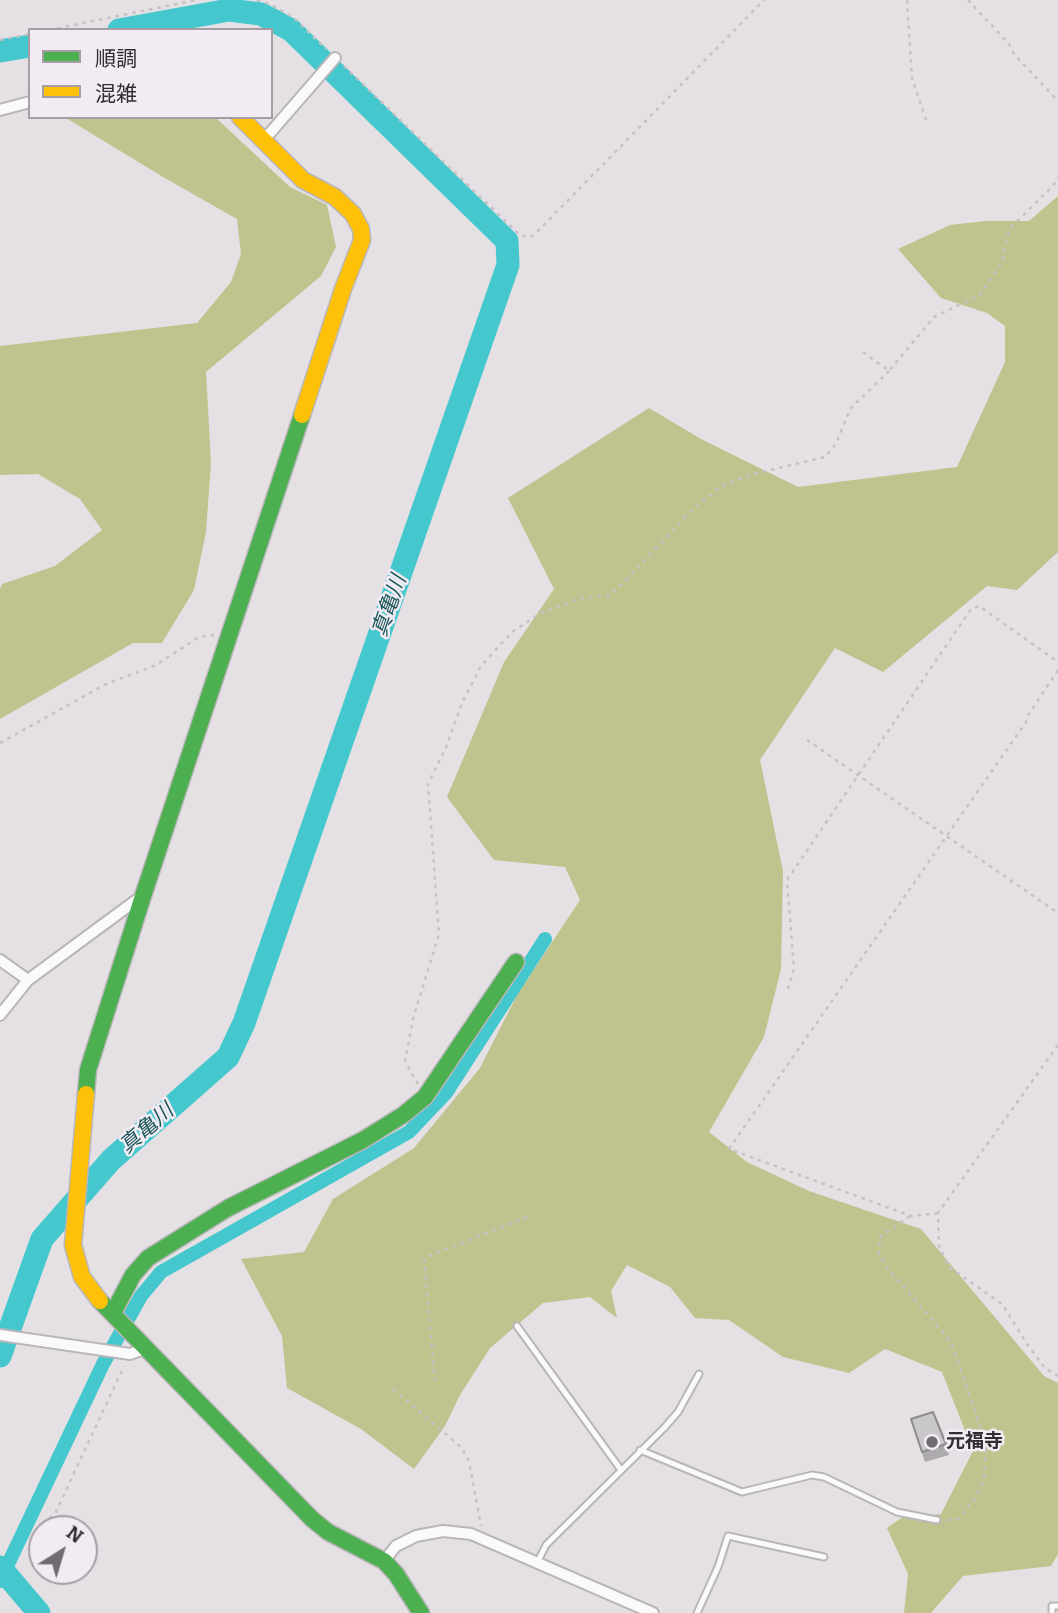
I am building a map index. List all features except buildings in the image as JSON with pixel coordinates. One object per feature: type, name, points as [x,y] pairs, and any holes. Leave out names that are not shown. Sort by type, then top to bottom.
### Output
[{"type":"street","points":[[262,139],[335,58]]},
{"type":"street","points":[[0,110],[28,103]]},
{"type":"street","points":[[242,119],[303,180],[335,197],[353,214],[361,229],[362,240],[343,289],[88,1070],[76,1185],[73,1245],[82,1277],[94,1296],[312,1519],[328,1532],[384,1561],[396,1574],[421,1613]]},
{"type":"street","points":[[0,1015],[28,980],[143,896]]},
{"type":"street","points":[[0,960],[28,980]]},
{"type":"street","points":[[113,1313],[133,1275],[148,1258],[228,1208],[363,1140],[403,1115],[425,1097],[516,962]]},
{"type":"street","points":[[0,1335],[130,1353],[146,1348]]},
{"type":"street","points":[[384,1561],[396,1546],[416,1536],[443,1531],[471,1534],[653,1613]]},
{"type":"lane","points":[[517,1326],[621,1469]]},
{"type":"lane","points":[[537,1563],[546,1545],[678,1412],[699,1374]]},
{"type":"lane","points":[[640,1450],[742,1492],[812,1475],[824,1477],[897,1512],[937,1520]]},
{"type":"lane","points":[[697,1613],[718,1567],[727,1536],[824,1557]]},
{"type":"lane","points":[[1052,1613],[1052,1606],[1058,1605]]},
{"type":"path","points":[[59,28],[196,0]]},
{"type":"path","points":[[257,0],[294,18],[522,236],[533,236],[764,0]]},
{"type":"path","points":[[907,0],[912,78],[927,123]]},
{"type":"path","points":[[968,0],[1058,101]]},
{"type":"path","points":[[0,40],[28,34]]},
{"type":"path","points":[[425,1097],[405,1061],[413,1018],[439,934],[428,784],[447,745],[462,703],[481,666],[512,632],[541,612],[581,598],[608,596],[690,512],[720,487],[749,475],[825,457],[836,444],[850,409],[889,372],[934,317],[980,295],[1002,261],[1009,229],[1053,186],[1058,177]]},
{"type":"path","points":[[863,352],[889,372]]},
{"type":"path","points":[[788,989],[793,969],[788,880],[971,609],[979,606],[1058,662]]},
{"type":"path","points":[[0,743],[106,684],[154,666],[199,637],[230,632]]},
{"type":"path","points":[[938,1213],[911,1216],[729,1149],[1026,722],[1058,670]]},
{"type":"path","points":[[807,740],[1058,913]]},
{"type":"path","points":[[1058,1045],[938,1213],[939,1246],[949,1267],[1002,1304],[1045,1368],[1058,1376]]},
{"type":"path","points":[[435,1381],[424,1261],[429,1256],[532,1215]]},
{"type":"path","points":[[911,1216],[880,1237],[879,1254],[886,1266],[951,1342],[986,1443],[984,1478],[978,1496],[958,1519],[937,1520]]},
{"type":"path","points":[[54,1515],[130,1353]]},
{"type":"path","points":[[393,1389],[461,1447],[468,1461],[484,1540]]},
{"type":"green space","points":[[68,119],[217,119],[290,187],[327,205],[336,247],[321,276],[206,372],[211,463],[206,532],[194,590],[162,643],[133,643],[0,719],[2,584],[55,566],[102,530],[80,499],[38,474],[0,475],[0,346],[197,323],[231,282],[241,254],[237,219]]},
{"type":"green space","points":[[1058,196],[1058,552],[1017,590],[987,586],[883,672],[835,648],[760,760],[783,871],[781,969],[764,1037],[709,1132],[747,1162],[809,1191],[921,1229],[1044,1376],[1058,1383],[1058,1554],[1051,1566],[963,1576],[931,1613],[904,1613],[908,1574],[887,1528],[901,1518],[941,1514],[973,1451],[942,1372],[885,1349],[849,1373],[783,1357],[729,1320],[695,1318],[670,1287],[627,1265],[611,1291],[617,1318],[590,1297],[543,1303],[490,1348],[460,1395],[445,1426],[414,1469],[361,1429],[287,1388],[282,1336],[241,1259],[304,1252],[333,1199],[414,1148],[480,1068],[517,995],[580,900],[565,867],[494,860],[447,797],[504,662],[554,589],[508,498],[649,408],[701,439],[798,487],[957,467],[1005,362],[1005,326],[987,313],[941,298],[898,249],[950,225],[986,221],[1029,221]]},
{"type":"waterway","name":"真亀川","points":[[0,1356],[42,1239],[111,1160],[228,1057],[244,1023],[508,265],[507,241],[291,30],[261,14],[229,10],[130,28]]},
{"type":"waterway","name":"真亀川","points":[[0,51],[28,46]]},
{"type":"waterway","points":[[0,1581],[103,1364],[141,1296],[161,1272],[409,1132],[446,1093],[545,939]]},
{"type":"waterway","name":"真亀川","points":[[0,1567],[39,1613]]},
{"type":"traffic: fast","points":[[86,1094],[88,1070],[143,896],[302,415]]},
{"type":"traffic: fast","points":[[113,1313],[133,1275],[148,1258],[228,1208],[363,1140],[403,1115],[425,1097],[516,962]]},
{"type":"traffic: fast","points":[[100,1301],[312,1519],[328,1532],[384,1561],[396,1574],[421,1613]]},
{"type":"traffic: slow","points":[[242,119],[303,180],[335,197],[353,214],[361,229],[362,240],[302,415]]},
{"type":"traffic: slow","points":[[86,1094],[73,1245],[82,1277],[100,1301]]},
{"type":"place","name":"元福寺","points":[[932,1442]]}]
